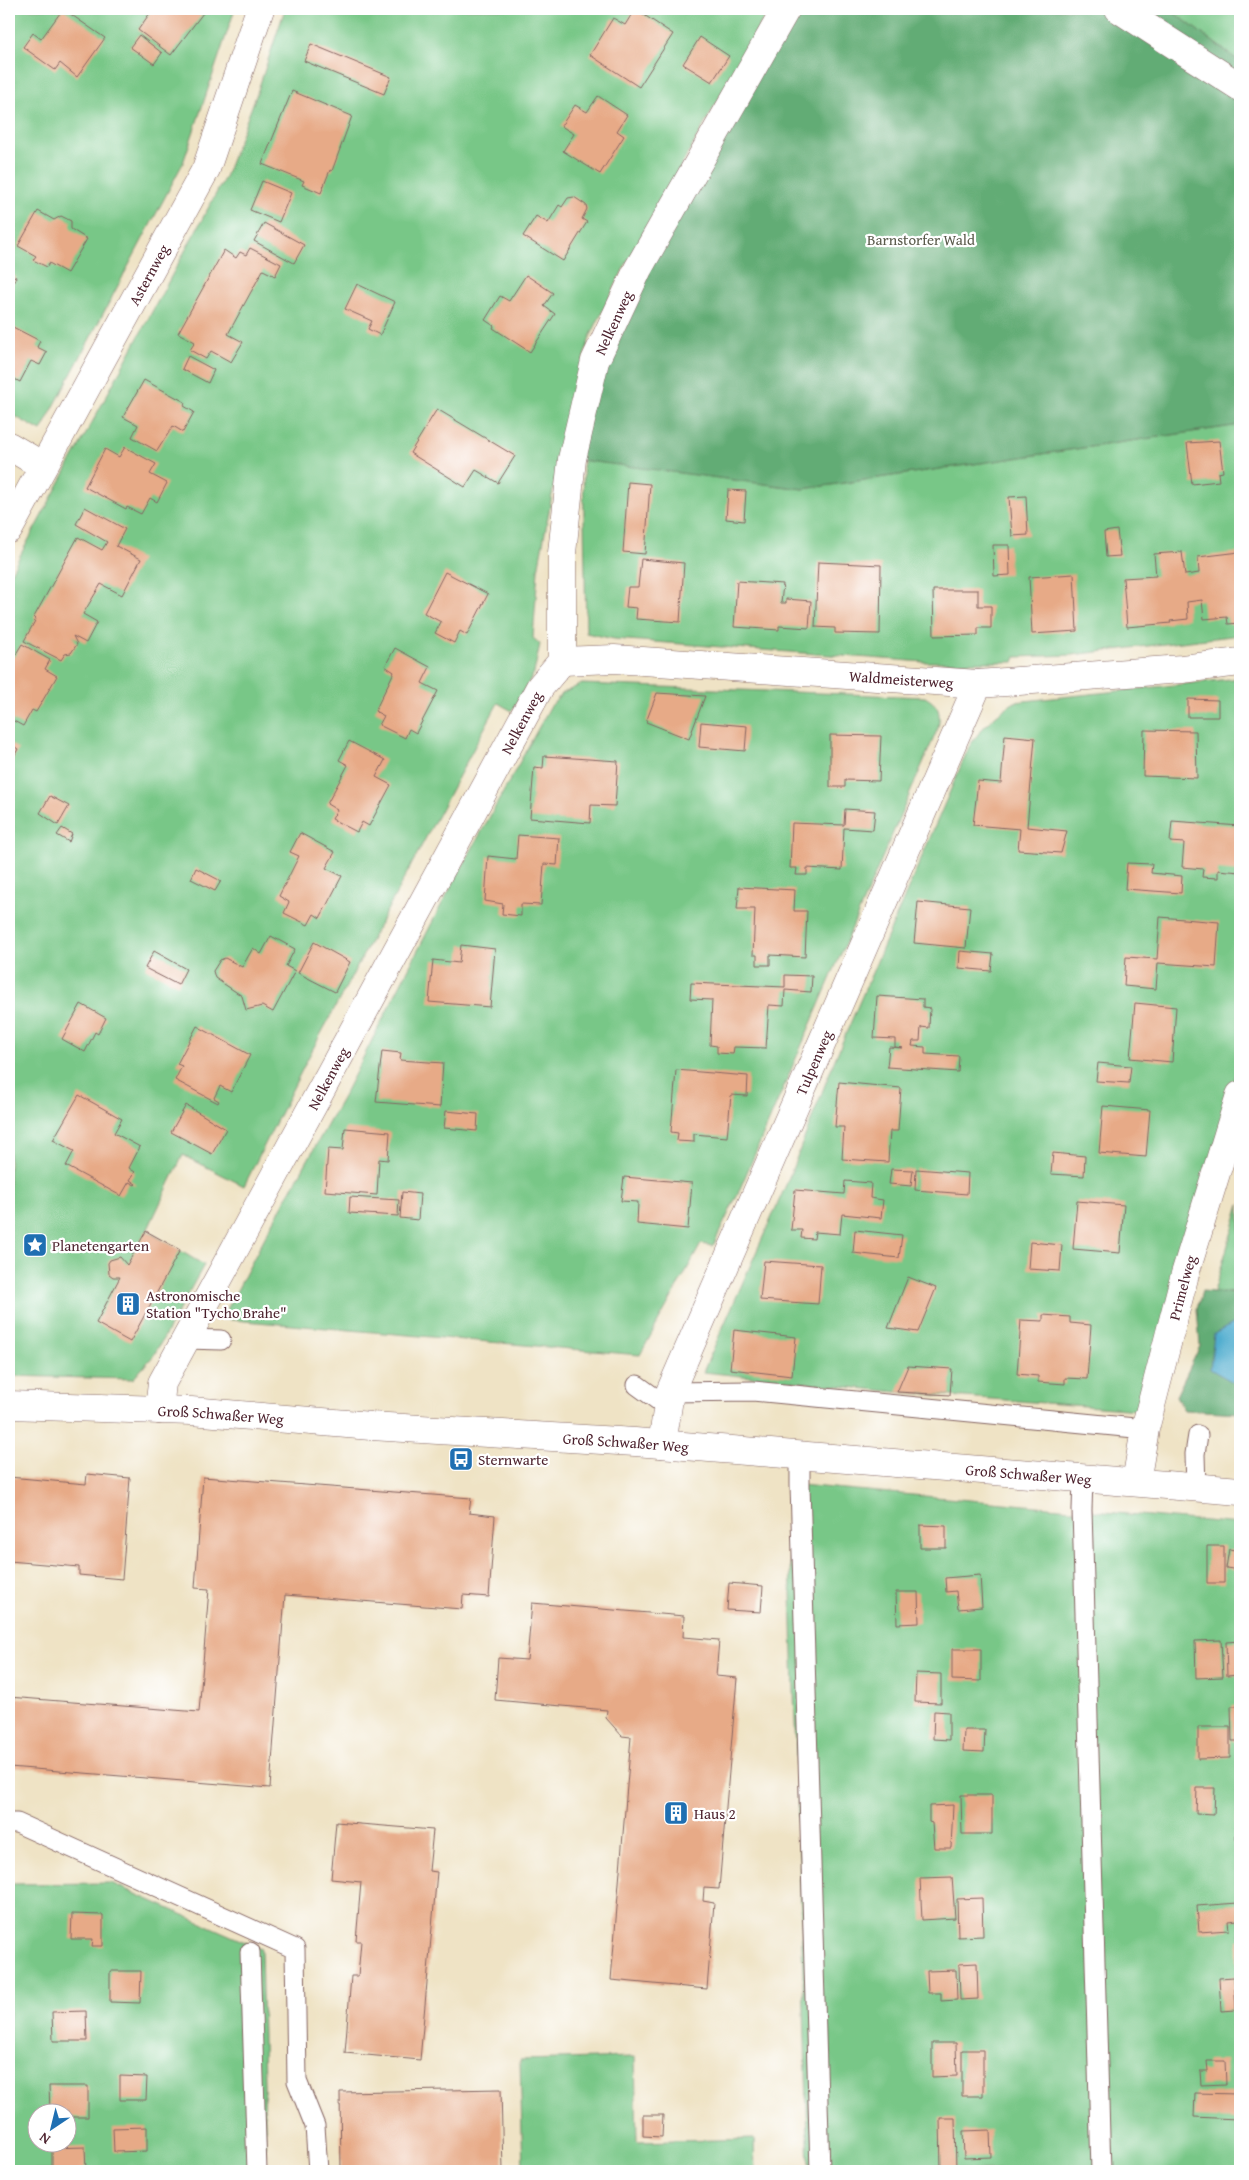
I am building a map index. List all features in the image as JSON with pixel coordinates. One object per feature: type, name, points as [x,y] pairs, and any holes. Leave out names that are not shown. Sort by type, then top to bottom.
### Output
[{"type":"street","name":"Asternweg","points":[[9,529],[206,169],[260,9]]},
{"type":"street","name":"Nelkenweg","points":[[159,1410],[162,1383],[540,687],[562,662],[562,553],[572,459],[595,362],[638,269],[786,9]]},
{"type":"street","points":[[1119,9],[1240,87]]},
{"type":"street","points":[[9,446],[44,466]]},
{"type":"street","name":"Waldmeisterweg","points":[[562,662],[614,659],[978,684],[1182,669],[1240,662]]},
{"type":"street","name":"Tulpenweg","points":[[662,1444],[668,1399],[978,684]]},
{"type":"street","name":"Primelweg","points":[[1136,1482],[1145,1429],[1185,1274],[1240,1095]]},
{"type":"street","name":"Groß Schwaßer Weg","points":[[9,1405],[159,1410],[662,1444],[1240,1491]]},
{"type":"lane","points":[[187,1339],[221,1340]]},
{"type":"lane","points":[[637,1385],[668,1399],[754,1391],[1145,1429]]},
{"type":"lane","points":[[1196,1488],[1195,1454],[1198,1435]]},
{"type":"lane","points":[[800,1455],[820,2171]]},
{"type":"lane","points":[[1083,1478],[1101,2171]]},
{"type":"lane","points":[[9,1823],[17,1823],[295,1949],[297,2081],[315,2126],[318,2171]]},
{"type":"lane","points":[[250,1952],[257,2171]]},
{"type":"green space","points":[[9,9],[235,9],[183,163],[41,431],[9,413]]},
{"type":"green space","points":[[285,9],[769,9],[625,266],[590,337],[567,415],[538,570],[533,638],[540,644],[534,673],[512,711],[498,703],[308,1058],[244,1186],[183,1155],[147,1231],[204,1265],[154,1355],[133,1379],[9,1376],[9,576],[225,177],[257,93]]},
{"type":"green space","name":"Barnstorfer Wald","points":[[786,9],[1169,9],[1240,62],[1240,425],[803,489],[572,459],[595,361]]},
{"type":"green space","points":[[1169,9],[1240,9],[1240,62]]},
{"type":"green space","points":[[1240,425],[1240,635],[1072,655],[1016,657],[1014,662],[924,662],[614,639],[586,633],[583,460],[803,489]]},
{"type":"green space","points":[[1240,678],[1240,1060],[1139,1410],[897,1392],[703,1372],[786,1185],[835,1059],[969,747],[979,733],[995,716],[1015,702]]},
{"type":"green space","points":[[582,684],[925,697],[936,706],[939,713],[938,728],[739,1191],[713,1246],[701,1244],[640,1355],[222,1319],[266,1235],[344,1095],[439,909],[550,707],[563,693]]},
{"type":"green space","points":[[1240,1204],[1240,1293],[1214,1292]]},
{"type":"green space","points":[[1202,1291],[1240,1294],[1240,1413],[1184,1410],[1176,1396],[1200,1346],[1197,1309]]},
{"type":"green space","points":[[800,1485],[1240,1524],[1240,2171],[809,2171],[788,1496]]},
{"type":"green space","points":[[111,1883],[261,1949],[266,2171],[9,2171],[9,1884]]},
{"type":"green space","points":[[635,2057],[637,2142],[754,2139],[755,2171],[523,2171],[520,2060]]},
{"type":"water","points":[[1240,1320],[1240,1385],[1238,1385],[1210,1369],[1214,1334]]},
{"type":"building","points":[[63,9],[105,38],[77,77],[60,63],[55,70],[23,47],[33,33],[41,39]]},
{"type":"building","points":[[144,9],[198,9],[203,13],[171,55],[138,30],[150,13]]},
{"type":"building","points":[[635,9],[673,34],[639,87],[590,55],[613,18],[625,25]]},
{"type":"building","points":[[139,35],[162,53],[154,64],[130,47]]},
{"type":"building","points":[[700,37],[729,56],[712,82],[683,64]]},
{"type":"building","points":[[311,44],[391,77],[384,94],[304,61]]},
{"type":"building","points":[[292,91],[352,116],[332,171],[330,170],[321,193],[302,185],[304,181],[262,164]]},
{"type":"building","points":[[598,96],[627,115],[617,131],[624,136],[600,174],[563,151],[574,134],[561,126],[575,105],[587,112]]},
{"type":"building","points":[[262,181],[291,193],[279,222],[250,210]]},
{"type":"building","points":[[574,197],[586,205],[587,209],[582,219],[587,222],[563,261],[523,236],[536,216],[548,223],[559,205],[562,207],[568,198]]},
{"type":"building","points":[[38,211],[54,220],[61,216],[71,221],[71,229],[87,239],[67,273],[49,263],[47,267],[33,260],[36,256],[18,246]]},
{"type":"building","points":[[264,223],[304,245],[294,263],[254,241]]},
{"type":"building","points":[[250,248],[281,264],[275,276],[263,270],[228,334],[243,342],[231,362],[211,351],[206,359],[190,350],[195,342],[178,333],[224,250],[236,258],[240,252],[246,255]]},
{"type":"building","points":[[9,274],[16,277],[9,291]]},
{"type":"building","points":[[526,275],[553,293],[544,306],[555,314],[530,352],[493,328],[494,326],[485,320],[500,296],[509,301]]},
{"type":"building","points":[[357,284],[395,302],[380,335],[368,329],[372,321],[345,309]]},
{"type":"building","points":[[9,325],[40,341],[37,347],[47,352],[40,365],[31,361],[20,382],[9,376]]},
{"type":"building","points":[[188,356],[214,370],[208,383],[182,369]]},
{"type":"building","points":[[144,380],[185,402],[184,406],[194,412],[183,432],[173,426],[157,451],[132,437],[138,425],[123,417]]},
{"type":"building","points":[[437,409],[515,456],[498,483],[476,470],[465,487],[410,453]]},
{"type":"building","points":[[1219,441],[1223,472],[1218,473],[1219,481],[1192,484],[1187,443]]},
{"type":"building","points":[[125,447],[156,464],[150,474],[167,483],[157,502],[150,498],[141,514],[127,507],[126,509],[85,487],[105,449],[119,457]]},
{"type":"building","points":[[628,482],[650,484],[645,554],[623,552]]},
{"type":"building","points":[[728,490],[746,491],[744,521],[726,519]]},
{"type":"building","points":[[1026,496],[1028,535],[1012,536],[1009,497]]},
{"type":"building","points":[[85,507],[125,529],[116,546],[141,559],[122,595],[101,584],[83,614],[97,622],[86,643],[73,636],[77,644],[71,653],[65,654],[61,660],[24,641],[36,619],[34,617],[78,537],[102,550],[107,542],[76,524]]},
{"type":"building","points":[[1117,530],[1120,556],[1106,557],[1104,532]]},
{"type":"building","points":[[993,545],[1009,545],[1010,575],[994,576]]},
{"type":"building","points":[[1182,552],[1185,575],[1199,573],[1198,557],[1240,552],[1240,623],[1228,624],[1227,617],[1204,619],[1202,600],[1187,602],[1188,619],[1170,621],[1171,623],[1127,627],[1123,578],[1156,576],[1154,554]]},
{"type":"building","points":[[641,559],[684,563],[680,622],[636,619],[637,608],[626,607],[628,587],[638,587]]},
{"type":"building","points":[[818,562],[881,565],[880,634],[835,633],[835,628],[815,627]]},
{"type":"building","points":[[445,572],[488,594],[467,635],[460,631],[454,643],[435,633],[441,622],[424,613]]},
{"type":"building","points":[[1074,574],[1077,631],[1032,634],[1029,577]]},
{"type":"building","points":[[737,581],[783,584],[781,603],[786,603],[786,599],[811,601],[809,628],[779,626],[779,630],[734,627]]},
{"type":"building","points":[[933,590],[978,590],[978,606],[991,606],[991,628],[978,628],[978,635],[934,636]]},
{"type":"building","points":[[22,644],[50,660],[45,669],[57,676],[36,712],[32,710],[23,726],[12,720],[9,725],[9,654],[14,657]]},
{"type":"building","points":[[395,648],[430,667],[422,683],[438,691],[416,733],[409,729],[405,738],[379,725],[384,716],[375,711],[394,672],[385,666]]},
{"type":"building","points":[[657,693],[705,696],[689,739],[646,722]]},
{"type":"building","points":[[1188,699],[1218,700],[1218,717],[1188,717]]},
{"type":"building","points":[[701,722],[747,726],[745,751],[699,747]]},
{"type":"building","points":[[1144,730],[1196,731],[1197,778],[1143,776]]},
{"type":"building","points":[[830,735],[881,736],[879,781],[845,780],[845,787],[830,787]]},
{"type":"building","points":[[1005,735],[1035,738],[1027,827],[1067,831],[1061,853],[1018,850],[1020,829],[973,825],[978,781],[1001,783]]},
{"type":"building","points":[[349,741],[385,760],[376,777],[391,785],[369,826],[362,822],[357,832],[332,819],[337,810],[327,804],[348,765],[339,760]]},
{"type":"building","points":[[9,743],[18,749],[9,766]]},
{"type":"building","points":[[544,756],[618,761],[615,806],[591,805],[590,823],[530,818],[534,767],[543,768]]},
{"type":"building","points":[[9,791],[15,794],[9,806]]},
{"type":"building","points":[[50,796],[69,806],[58,825],[40,813]]},
{"type":"building","points":[[845,809],[875,811],[873,830],[844,828],[842,870],[807,868],[807,875],[796,875],[797,868],[790,868],[792,823],[844,825]]},
{"type":"building","points":[[1172,821],[1240,826],[1240,872],[1218,870],[1218,878],[1202,877],[1203,869],[1182,867],[1184,843],[1170,842]]},
{"type":"building","points":[[62,828],[72,834],[69,842],[57,835]]},
{"type":"building","points":[[300,833],[335,852],[326,868],[342,876],[320,918],[314,914],[308,925],[284,913],[289,902],[279,896],[299,856],[290,852]]},
{"type":"building","points":[[518,835],[559,838],[557,865],[544,864],[541,905],[521,904],[521,916],[502,914],[503,904],[485,901],[488,856],[516,859]]},
{"type":"building","points":[[1127,863],[1152,864],[1151,873],[1182,876],[1181,893],[1125,889]]},
{"type":"building","points":[[196,868],[221,881],[215,891],[191,879]]},
{"type":"building","points":[[739,887],[795,890],[794,911],[807,911],[805,957],[770,955],[770,965],[757,965],[757,955],[753,955],[755,909],[737,909]]},
{"type":"building","points":[[918,902],[970,907],[966,948],[914,943]]},
{"type":"building","points":[[1160,917],[1219,922],[1216,967],[1158,963],[1156,989],[1124,986],[1126,957],[1157,959]]},
{"type":"building","points":[[271,936],[295,949],[286,966],[295,971],[273,1012],[262,1006],[246,1010],[242,996],[215,978],[213,971],[220,960],[225,958],[242,967],[253,948],[261,954]]},
{"type":"building","points":[[314,942],[350,962],[335,992],[298,973]]},
{"type":"building","points":[[461,945],[495,949],[490,1007],[429,1002],[433,960],[459,963]]},
{"type":"building","points":[[154,951],[186,969],[178,985],[145,968]]},
{"type":"building","points":[[960,951],[993,954],[991,971],[959,968]]},
{"type":"building","points":[[785,975],[812,976],[811,992],[785,990],[784,1006],[769,1005],[766,1048],[734,1047],[733,1054],[717,1053],[717,1046],[710,1045],[712,1000],[690,999],[691,983],[785,987]]},
{"type":"building","points":[[877,996],[923,999],[923,1007],[930,1008],[929,1028],[921,1027],[920,1041],[913,1041],[912,1046],[925,1047],[925,1054],[959,1056],[958,1072],[887,1067],[889,1047],[903,1048],[895,1047],[895,1039],[874,1038]]},
{"type":"building","points":[[1135,1003],[1176,1007],[1172,1062],[1130,1058]]},
{"type":"building","points":[[81,1004],[106,1018],[98,1034],[95,1032],[85,1052],[62,1039]]},
{"type":"building","points":[[197,1026],[250,1055],[231,1092],[220,1086],[214,1098],[219,1101],[218,1103],[175,1080],[182,1066],[177,1064]]},
{"type":"building","points":[[382,1051],[401,1053],[400,1060],[443,1063],[440,1107],[376,1102]]},
{"type":"building","points":[[1098,1063],[1131,1066],[1129,1083],[1096,1081]]},
{"type":"building","points":[[676,1070],[748,1076],[747,1096],[731,1095],[727,1137],[694,1134],[694,1142],[677,1141],[678,1133],[671,1132]]},
{"type":"building","points":[[839,1082],[901,1088],[898,1131],[890,1131],[888,1162],[842,1159],[844,1127],[835,1127]]},
{"type":"building","points":[[79,1095],[122,1119],[114,1133],[140,1147],[129,1168],[135,1172],[130,1180],[136,1184],[129,1182],[121,1196],[66,1166],[74,1151],[53,1140]]},
{"type":"building","points":[[186,1105],[226,1129],[212,1154],[171,1132]]},
{"type":"building","points":[[1103,1106],[1150,1110],[1146,1157],[1099,1153]]},
{"type":"building","points":[[446,1111],[478,1114],[477,1131],[444,1128]]},
{"type":"building","points":[[345,1128],[390,1132],[388,1160],[379,1159],[377,1195],[325,1191],[328,1149],[343,1150]]},
{"type":"building","points":[[1053,1153],[1085,1156],[1084,1176],[1051,1174]]},
{"type":"building","points":[[891,1169],[913,1170],[911,1186],[889,1184]]},
{"type":"building","points":[[916,1169],[968,1173],[967,1194],[915,1190]]},
{"type":"building","points":[[624,1177],[692,1183],[688,1229],[637,1224],[638,1202],[621,1201]]},
{"type":"building","points":[[845,1181],[871,1183],[870,1198],[883,1200],[881,1218],[842,1214],[840,1234],[815,1232],[814,1239],[801,1238],[802,1230],[791,1230],[795,1190],[844,1194]]},
{"type":"building","points":[[402,1192],[420,1194],[418,1220],[400,1218]]},
{"type":"building","points":[[350,1197],[399,1200],[398,1216],[349,1213]]},
{"type":"building","points":[[1077,1201],[1124,1205],[1120,1253],[1073,1249]]},
{"type":"building","points":[[855,1230],[902,1235],[899,1258],[853,1253]]},
{"type":"building","name":"Astronomische Station \"Tycho Brahe\"","points":[[146,1231],[180,1250],[130,1342],[96,1323],[120,1277],[113,1277],[109,1274],[108,1263],[110,1260],[120,1257],[127,1265]]},
{"type":"building","points":[[1030,1242],[1062,1245],[1060,1271],[1028,1269]]},
{"type":"building","points":[[764,1261],[821,1265],[818,1304],[760,1300]]},
{"type":"building","points":[[908,1277],[936,1288],[918,1332],[888,1328]]},
{"type":"building","points":[[1043,1315],[1070,1317],[1070,1323],[1091,1325],[1087,1379],[1065,1378],[1065,1384],[1038,1382],[1038,1376],[1017,1374],[1021,1320],[1043,1321]]},
{"type":"building","points":[[734,1330],[796,1337],[792,1376],[730,1369]]},
{"type":"building","points":[[908,1366],[952,1369],[950,1395],[897,1392]]},
{"type":"building","points":[[87,1474],[130,1478],[122,1579],[79,1575],[79,1567],[9,1561],[9,1477],[86,1484]]},
{"type":"building","points":[[203,1477],[471,1498],[469,1513],[495,1516],[489,1597],[463,1595],[462,1609],[285,1595],[270,1788],[9,1767],[9,1697],[199,1712],[209,1589],[195,1588]]},
{"type":"building","points":[[920,1525],[946,1526],[946,1548],[920,1548]]},
{"type":"building","points":[[1207,1546],[1224,1546],[1224,1583],[1207,1583]]},
{"type":"building","points":[[1229,1549],[1240,1551],[1240,1570],[1226,1568]]},
{"type":"building","points":[[980,1575],[982,1607],[958,1609],[956,1591],[946,1592],[945,1578]]},
{"type":"building","points":[[729,1583],[763,1586],[761,1612],[727,1610]]},
{"type":"building","points":[[896,1592],[918,1592],[919,1623],[897,1624]]},
{"type":"building","name":"Haus 2","points":[[532,1603],[684,1616],[683,1637],[719,1640],[716,1676],[737,1678],[719,1889],[704,1888],[703,1901],[714,1903],[707,1989],[611,1980],[631,1737],[622,1736],[606,1718],[607,1710],[495,1700],[498,1658],[527,1660]]},
{"type":"building","points":[[1221,1640],[1223,1677],[1196,1678],[1195,1641]]},
{"type":"building","points":[[1240,1641],[1240,1675],[1227,1676],[1226,1642]]},
{"type":"building","points":[[952,1649],[981,1649],[981,1681],[952,1680]]},
{"type":"building","points":[[916,1673],[941,1674],[941,1703],[915,1702]]},
{"type":"building","points":[[1231,1706],[1240,1706],[1240,1741],[1232,1741]]},
{"type":"building","points":[[934,1711],[949,1712],[949,1740],[933,1739]]},
{"type":"building","points":[[1198,1727],[1230,1727],[1230,1758],[1198,1759]]},
{"type":"building","points":[[964,1730],[985,1730],[984,1752],[963,1751]]},
{"type":"building","points":[[1197,1788],[1215,1788],[1214,1815],[1196,1814]]},
{"type":"building","points":[[961,1795],[992,1795],[992,1834],[962,1834]]},
{"type":"building","points":[[953,1805],[951,1848],[934,1848],[932,1823],[929,1822],[929,1806]]},
{"type":"building","points":[[1235,1817],[1240,1817],[1240,1840],[1236,1840]]},
{"type":"building","points":[[336,1822],[433,1830],[429,1871],[437,1872],[420,2060],[345,2053],[351,1976],[358,1976],[361,1941],[356,1941],[361,1882],[331,1879]]},
{"type":"building","points":[[1238,1859],[1240,1859],[1240,1900],[1238,1900]]},
{"type":"building","points":[[952,1877],[955,1918],[922,1920],[920,1878]]},
{"type":"building","points":[[982,1898],[983,1936],[958,1937],[957,1899]]},
{"type":"building","points":[[1238,1903],[1238,1920],[1228,1921],[1229,1930],[1199,1932],[1197,1906]]},
{"type":"building","points":[[72,1914],[103,1915],[103,1946],[92,1946],[93,1939],[71,1939]]},
{"type":"building","points":[[1237,1940],[1240,1940],[1240,1982],[1237,1982]]},
{"type":"building","points":[[977,1963],[978,1999],[960,2000],[959,1964]]},
{"type":"building","points":[[956,1970],[957,2000],[941,2001],[941,1993],[928,1993],[927,1971]]},
{"type":"building","points":[[110,1971],[141,1971],[140,2003],[110,2002]]},
{"type":"building","points":[[1234,1977],[1236,2010],[1221,2011],[1219,1978]]},
{"type":"building","points":[[86,2011],[87,2041],[53,2041],[52,2012]]},
{"type":"building","points":[[932,2043],[956,2043],[957,2076],[932,2077]]},
{"type":"building","points":[[962,2050],[983,2050],[983,2096],[962,2096]]},
{"type":"building","points":[[1207,2061],[1225,2061],[1226,2084],[1201,2085],[1200,2071],[1208,2071]]},
{"type":"building","points":[[120,2076],[147,2077],[146,2100],[120,2100]]},
{"type":"building","points":[[49,2086],[88,2086],[88,2117],[78,2117],[78,2102],[50,2102]]},
{"type":"building","points":[[501,2089],[503,2171],[341,2171],[340,2092]]},
{"type":"building","points":[[1195,2093],[1238,2094],[1237,2119],[1194,2117]]},
{"type":"building","points":[[643,2115],[663,2115],[662,2137],[643,2136]]},
{"type":"building","points":[[940,2118],[955,2118],[956,2171],[941,2171]]},
{"type":"building","points":[[147,2127],[147,2151],[114,2152],[113,2128]]},
{"type":"building","points":[[990,2130],[991,2157],[964,2158],[963,2131]]},
{"type":"building","points":[[78,2147],[85,2147],[86,2171],[52,2171],[52,2152],[78,2152]]},
{"type":"place","name":"Planetengarten","points":[[35,1245]]},
{"type":"place","name":"Astronomische Station \"Tycho Brahe\"","points":[[128,1304]]},
{"type":"place","name":"Sternwarte","points":[[461,1459]]},
{"type":"place","name":"Haus 2","points":[[676,1813]]}]
